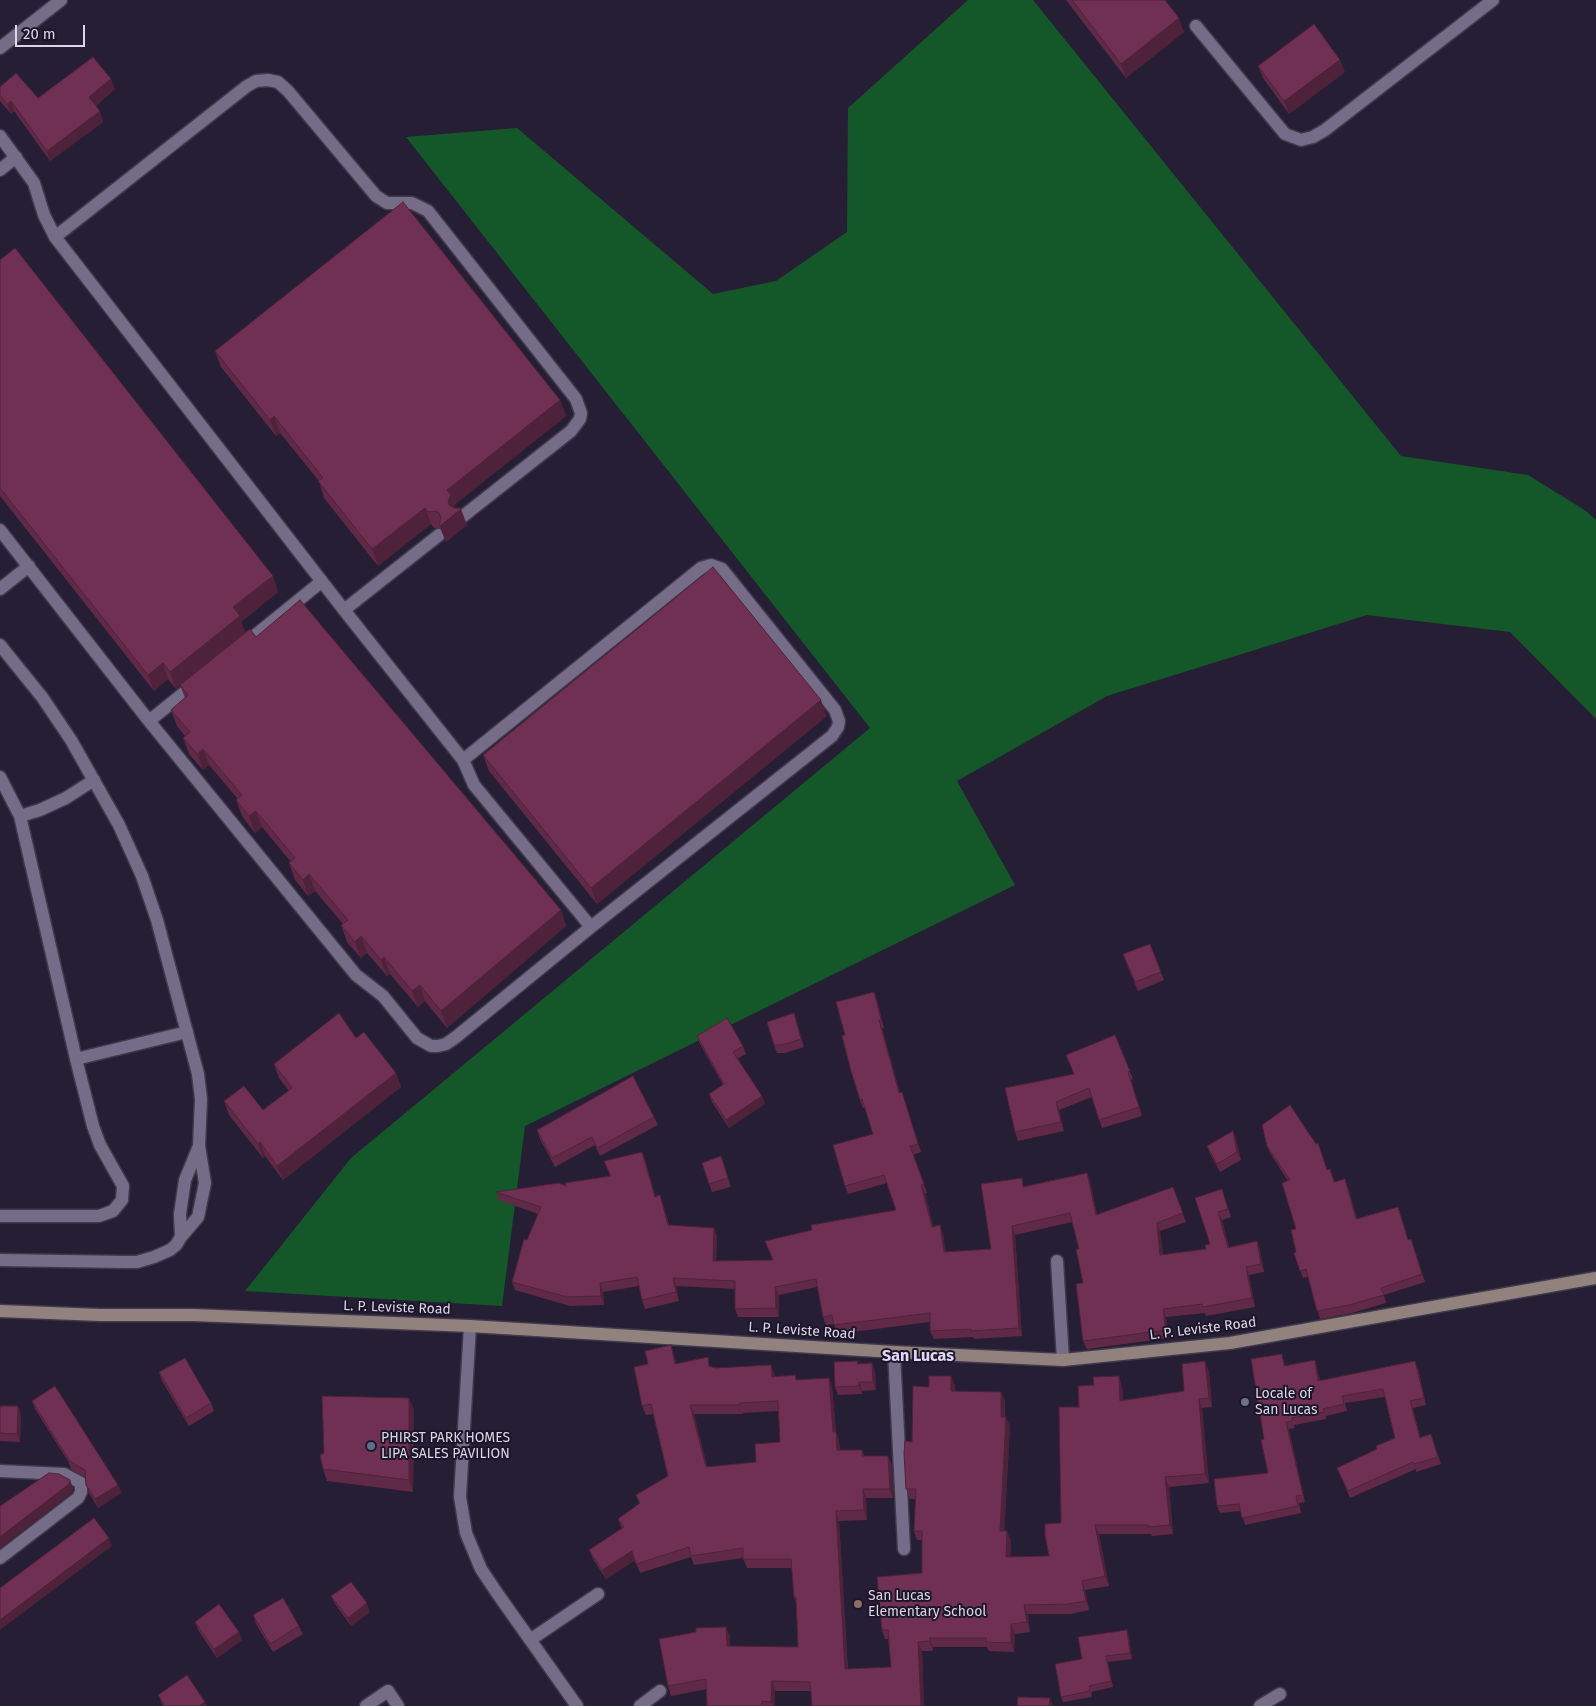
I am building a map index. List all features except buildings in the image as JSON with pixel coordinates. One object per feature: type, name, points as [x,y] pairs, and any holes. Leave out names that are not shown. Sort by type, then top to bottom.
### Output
[{"type":"main road","name":"L. P. Leviste Road","points":[[0,1311],[100,1315],[193,1315],[470,1326],[894,1352],[1063,1360],[1230,1343],[1596,1278]]},
{"type":"street","points":[[0,48],[61,0]]},
{"type":"street","points":[[1196,26],[1285,134],[1301,140],[1313,137],[1325,130],[1493,0]]},
{"type":"street","points":[[55,237],[247,86],[256,81],[268,80],[278,82],[288,91],[376,196],[386,203],[412,203],[428,211],[576,399],[581,413],[580,419],[571,431],[462,517]]},
{"type":"street","points":[[0,136],[34,183],[44,215],[55,237],[321,582],[463,760],[474,785],[591,927]]},
{"type":"street","points":[[0,170],[16,157]]},
{"type":"street","points":[[0,530],[150,722],[356,975],[383,996],[417,1038],[423,1042],[438,1046],[446,1044],[456,1037],[591,927],[832,736],[838,727],[839,721],[835,710],[722,569],[711,565],[701,568],[463,760]]},
{"type":"street","points":[[344,610],[439,535]]},
{"type":"street","points":[[0,589],[29,566]]},
{"type":"street","points":[[232,655],[321,582]]},
{"type":"street","points":[[0,645],[33,684],[57,718],[119,825],[142,876],[157,920],[198,1074],[201,1099],[199,1146],[205,1183],[200,1212],[192,1225],[181,1236],[176,1245],[170,1250],[154,1257],[137,1262],[0,1260]]},
{"type":"street","points":[[150,722],[202,679]]},
{"type":"street","points":[[0,777],[20,816],[93,1126],[100,1145],[123,1186],[122,1200],[118,1207],[113,1212],[99,1216],[0,1216]]},
{"type":"street","points":[[20,816],[40,810],[66,798],[94,780]]},
{"type":"street","points":[[76,1059],[187,1032]]},
{"type":"street","points":[[181,1236],[180,1214],[185,1180],[199,1146]]},
{"type":"street","points":[[1057,1261],[1063,1360]]},
{"type":"street","points":[[470,1326],[460,1497],[466,1533],[482,1569],[577,1706]]},
{"type":"street","points":[[894,1352],[904,1549]]},
{"type":"street","points":[[0,1471],[64,1474],[81,1483],[82,1492],[78,1498],[0,1558]]},
{"type":"street","points":[[530,1640],[598,1594]]},
{"type":"street","points":[[366,1706],[388,1691],[398,1706]]},
{"type":"street","points":[[640,1706],[660,1692]]},
{"type":"street","points":[[1260,1706],[1280,1694]]},
{"type":"green space","points":[[968,0],[1033,0],[1401,456],[1528,475],[1586,511],[1596,520],[1596,719],[1510,632],[1367,615],[1107,696],[957,781],[1015,885],[525,1126],[502,1306],[245,1291],[351,1158],[870,728],[406,137],[517,128],[713,294],[776,281],[847,232],[848,108]]},
{"type":"place","name":"Locale of San Lucas","points":[[1245,1402]]},
{"type":"place","name":"PHIRST PARK HOMES LIPA SALES PAVILION","points":[[371,1446]]},
{"type":"place","name":"San Lucas Elementary School","points":[[858,1604]]},
{"type":"district","name":"San Lucas","points":[[918,1357]]}]
